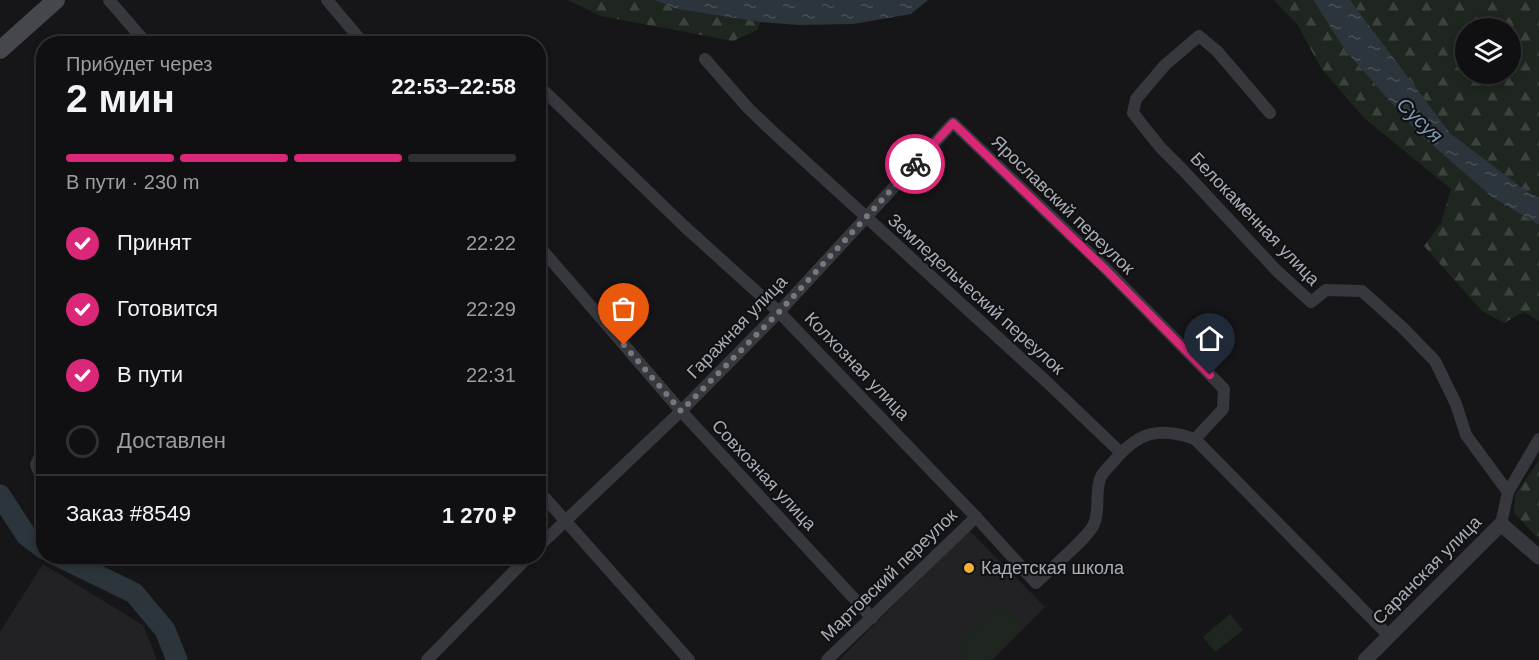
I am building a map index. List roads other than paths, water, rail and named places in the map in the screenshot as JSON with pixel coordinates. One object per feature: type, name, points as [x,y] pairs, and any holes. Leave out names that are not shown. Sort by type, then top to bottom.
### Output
[{"type":"main road","points":[[0,50],[56,0]]},
{"type":"street","points":[[109,0],[140,36]]},
{"type":"street","points":[[327,0],[357,36]]},
{"type":"street","name":"Белокаменная улица","points":[[1270,113],[1217,51],[1199,36],[1165,65],[1136,99],[1133,113],[1160,147],[1276,270],[1311,302],[1326,290],[1362,291],[1403,328],[1435,361],[1456,404],[1466,435],[1508,492]]},
{"type":"street","name":"Земледельческий переулок","points":[[705,59],[748,108],[1048,383],[1121,453]]},
{"type":"street","name":"Колхозная улица","points":[[546,93],[684,226],[779,312],[976,517],[1036,583],[1094,525],[1100,478],[1121,453]]},
{"type":"street","name":"Гаражная улица","points":[[546,539],[681,411],[779,312],[953,123]]},
{"type":"street","name":"Ярославский переулок","points":[[953,123],[1106,270],[1224,389],[1223,409],[1195,439]]},
{"type":"street","name":"Совхозная улица","points":[[546,254],[681,411],[872,618]]},
{"type":"street","points":[[1121,453],[1139,438],[1159,431],[1195,439],[1389,636]]},
{"type":"street","name":"Саранская улица","points":[[1365,660],[1501,524],[1508,492],[1539,439]]},
{"type":"street","points":[[546,499],[689,660]]},
{"type":"street","name":"Мартовский переулок","points":[[827,660],[976,517]]},
{"type":"street","points":[[1501,524],[1539,557]]},
{"type":"street","points":[[427,660],[521,564]]},
{"type":"water","points":[[654,0],[928,0],[911,14],[853,24],[799,25],[760,22],[677,9]]},
{"type":"water","name":"Сусуя","points":[[1313,0],[1350,0],[1450,133],[1529,193],[1539,197],[1539,225],[1492,197],[1416,131],[1345,50]]},
{"type":"waterway","points":[[0,495],[26,535],[36,543]]},
{"type":"waterway","points":[[74,564],[134,593],[165,630],[177,660]]},
{"type":"place","name":"Кадетская школа","points":[[969,568]]}]
